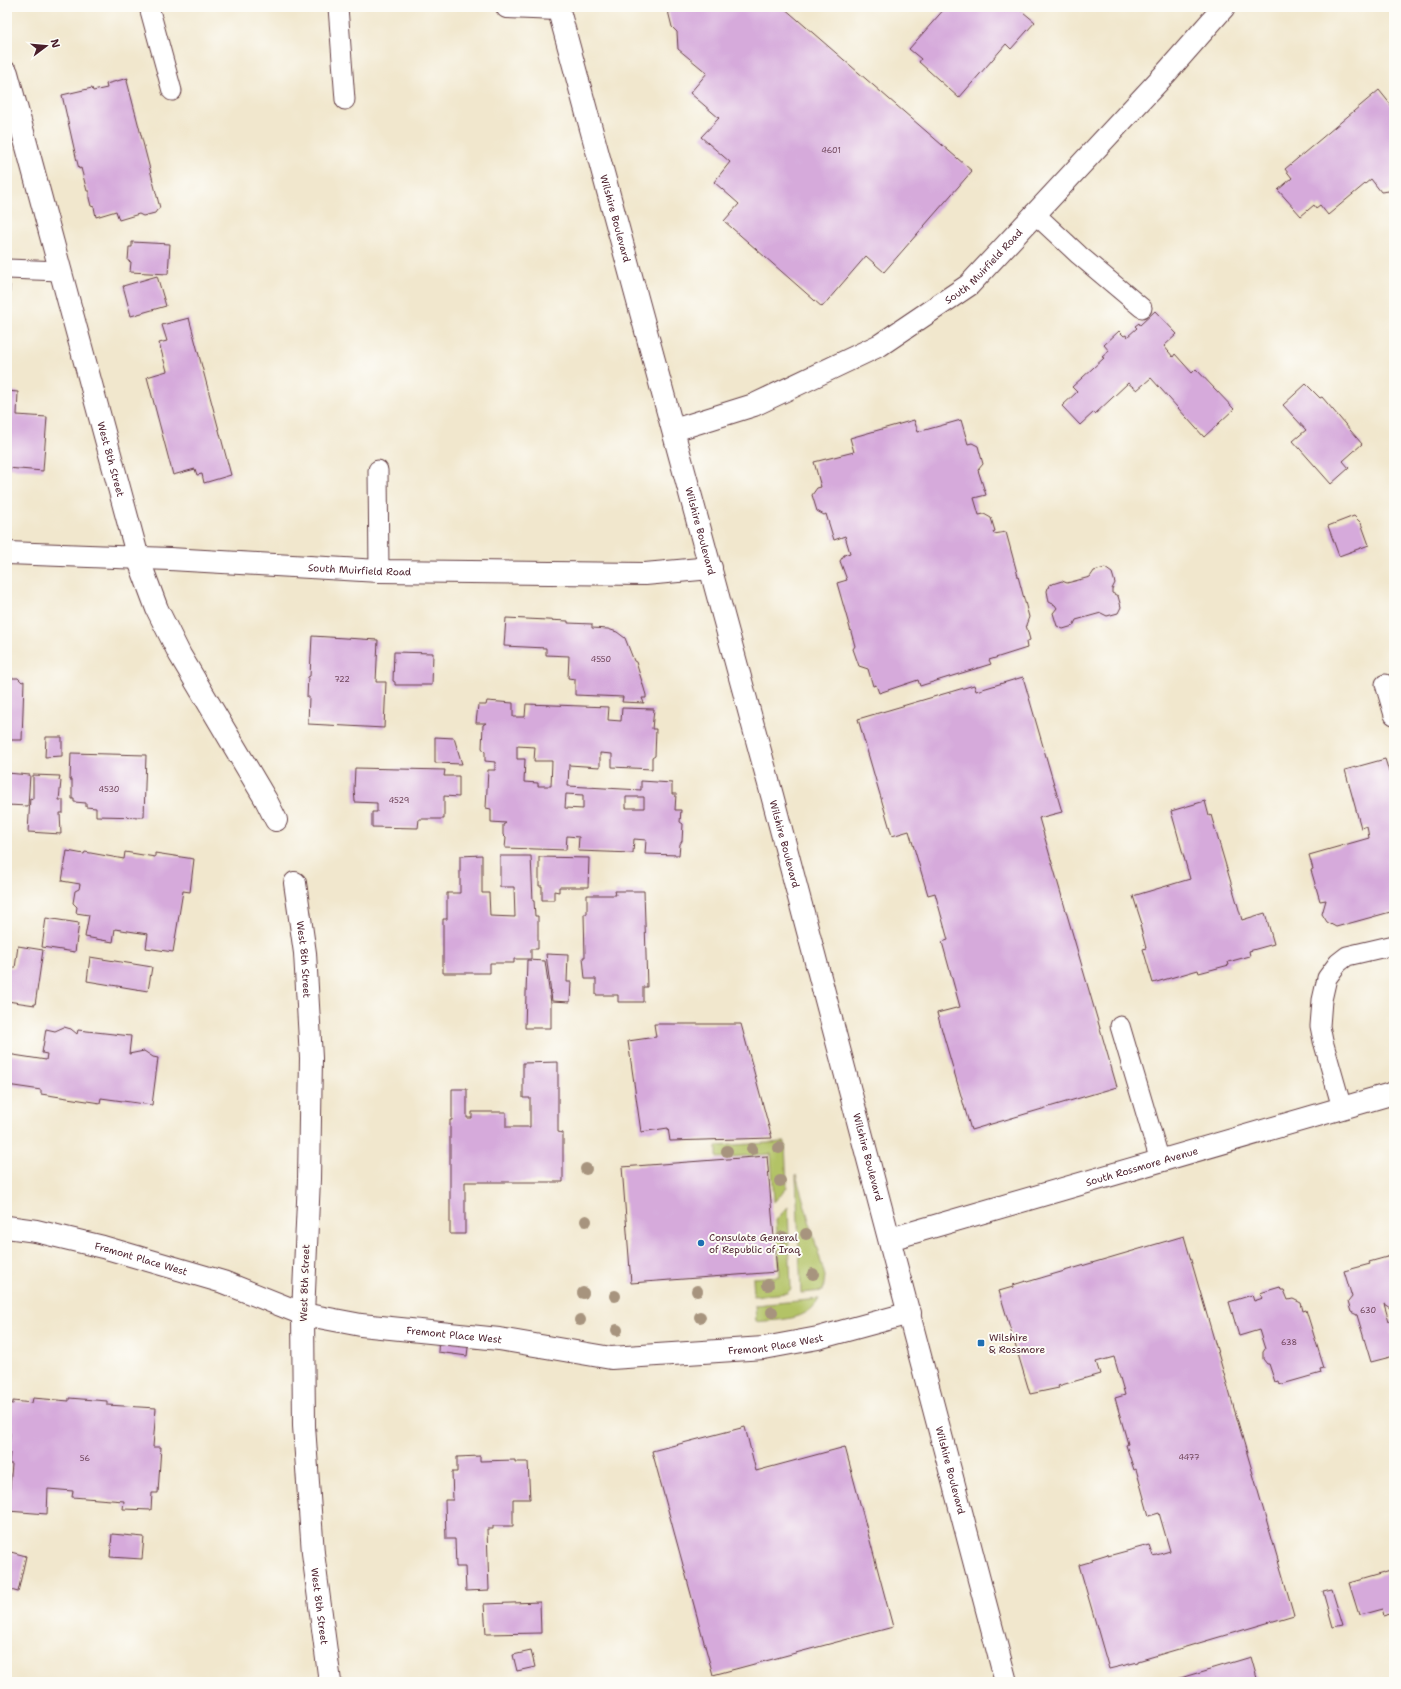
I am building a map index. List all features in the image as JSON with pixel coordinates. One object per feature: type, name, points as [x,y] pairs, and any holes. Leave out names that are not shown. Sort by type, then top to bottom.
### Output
[{"type":"street","points":[[507,7],[558,8]]},
{"type":"street","name":"South Muirfield Road","points":[[674,430],[754,405],[880,345],[969,286],[1167,72],[1224,7]]},
{"type":"street","name":"Wilshire Boulevard","points":[[558,8],[711,568],[910,1313],[1006,1682]]},
{"type":"street","name":"West 8th Street","points":[[7,73],[62,271],[138,558],[157,609],[180,655],[266,800],[276,820]]},
{"type":"street","name":"South Muirfield Road","points":[[7,553],[138,558],[379,572],[645,574],[711,568]]},
{"type":"street","name":"West 8th Street","points":[[296,883],[305,953],[311,1058],[309,1179],[302,1314],[304,1426],[313,1545],[330,1682]]},
{"type":"street","name":"South Rossmore Avenue","points":[[890,1239],[1394,1093]]},
{"type":"street","name":"Fremont Place West","points":[[7,1227],[36,1231],[103,1247],[223,1282],[302,1314],[361,1325],[499,1339],[611,1358],[764,1348],[818,1338],[910,1313]]},
{"type":"lane","points":[[148,7],[172,91]]},
{"type":"lane","points":[[338,7],[345,100]]},
{"type":"lane","points":[[1034,214],[1079,255],[1142,308]]},
{"type":"lane","points":[[7,270],[62,271]]},
{"type":"lane","points":[[378,470],[379,572]]},
{"type":"lane","points":[[1384,684],[1394,715]]},
{"type":"lane","points":[[1342,1108],[1320,1026],[1322,1000],[1328,978],[1338,963],[1348,956],[1394,945]]},
{"type":"lane","points":[[1120,1026],[1160,1161]]},
{"type":"green space","points":[[785,1142],[787,1188],[774,1202],[771,1154],[717,1158],[717,1146]]},
{"type":"green space","points":[[796,1175],[825,1276],[823,1291],[801,1293]]},
{"type":"green space","points":[[788,1207],[791,1289],[787,1293],[754,1296],[753,1278],[780,1276],[776,1220]]},
{"type":"green space","points":[[819,1299],[814,1306],[800,1316],[756,1322],[755,1305]]},
{"type":"building","points":[[667,7],[783,7],[972,171],[884,272],[866,256],[822,307],[724,221],[739,204],[714,182],[730,162],[701,137],[719,118],[690,93],[707,73],[678,49],[677,32],[672,27]]},
{"type":"building","points":[[946,7],[1017,7],[1035,22],[1011,49],[1006,44],[959,98],[919,62],[921,59],[909,49]]},
{"type":"building","points":[[128,78],[127,81],[160,208],[155,213],[143,216],[139,214],[119,220],[116,211],[96,217],[94,207],[91,206],[89,191],[87,191],[81,168],[79,169],[62,95],[92,88],[93,91],[107,88],[106,84]]},
{"type":"building","points":[[1379,90],[1391,105],[1394,102],[1394,187],[1389,191],[1381,192],[1371,179],[1328,215],[1320,205],[1316,208],[1314,205],[1301,216],[1278,190],[1292,178],[1285,169]]},
{"type":"building","points":[[132,242],[170,244],[168,274],[130,272],[131,262],[128,261],[129,247],[132,247]]},
{"type":"building","points":[[157,276],[166,306],[131,316],[123,286]]},
{"type":"building","points":[[7,285],[10,285],[9,311],[7,311]]},
{"type":"building","points":[[1155,311],[1177,334],[1164,346],[1173,357],[1175,354],[1192,373],[1196,369],[1234,409],[1204,437],[1151,378],[1137,390],[1128,383],[1095,414],[1094,412],[1080,425],[1062,406],[1077,392],[1072,387],[1104,358],[1102,357],[1109,351],[1104,345],[1119,331],[1127,337],[1137,328],[1135,326],[1139,323],[1140,325]]},
{"type":"building","points":[[189,318],[231,475],[204,483],[202,474],[197,475],[195,469],[173,475],[147,377],[167,371],[159,343],[167,341],[162,325]]},
{"type":"building","points":[[1306,384],[1320,398],[1322,397],[1362,444],[1343,461],[1349,468],[1331,484],[1293,441],[1306,430],[1283,405]]},
{"type":"building","points":[[7,391],[18,392],[17,415],[47,417],[43,471],[7,468]]},
{"type":"building","points":[[914,420],[918,432],[961,420],[968,444],[972,443],[978,446],[983,464],[978,470],[986,495],[974,498],[979,515],[984,514],[991,518],[995,531],[993,532],[994,534],[1006,532],[1029,617],[1026,625],[1030,640],[1026,642],[1027,648],[989,660],[991,664],[920,686],[918,680],[879,693],[876,685],[873,686],[868,669],[859,666],[853,649],[855,646],[837,583],[847,580],[840,561],[844,555],[850,553],[845,536],[834,540],[826,514],[824,515],[817,511],[812,495],[817,488],[821,487],[814,462],[854,452],[850,438]]},
{"type":"building","points":[[1354,516],[1361,523],[1369,545],[1339,556],[1328,526]]},
{"type":"building","points":[[1105,568],[1112,573],[1115,583],[1112,593],[1118,596],[1121,607],[1118,613],[1107,616],[1101,613],[1076,620],[1073,626],[1063,629],[1057,626],[1053,613],[1057,608],[1049,602],[1047,591],[1049,585],[1062,581],[1067,583],[1090,577],[1094,571]]},
{"type":"building","points":[[506,618],[568,621],[568,623],[592,624],[592,628],[608,629],[617,632],[625,638],[634,661],[636,662],[646,695],[646,698],[642,698],[644,703],[622,702],[623,697],[575,695],[575,679],[568,678],[569,656],[546,655],[546,648],[504,646]]},
{"type":"building","points":[[312,636],[378,640],[376,682],[386,682],[384,728],[308,724],[309,697],[307,697],[308,677],[310,676]]},
{"type":"building","points":[[394,652],[433,653],[432,685],[395,685],[395,682],[393,681]]},
{"type":"building","points":[[1023,677],[1062,812],[1039,818],[1117,1087],[971,1130],[937,1013],[960,1007],[942,942],[948,940],[935,893],[928,895],[909,831],[892,836],[858,719],[974,685],[976,691]]},
{"type":"building","points":[[12,678],[18,678],[22,682],[24,681],[22,740],[7,740],[7,681]]},
{"type":"building","points":[[487,701],[513,703],[513,717],[525,717],[526,704],[609,707],[608,720],[621,721],[622,708],[654,709],[652,729],[656,729],[655,756],[652,758],[652,769],[612,767],[612,754],[600,753],[600,767],[569,765],[568,786],[641,790],[641,781],[672,783],[672,794],[676,794],[675,810],[681,810],[680,822],[683,824],[679,855],[645,854],[646,840],[634,839],[633,853],[578,851],[579,837],[567,836],[566,850],[505,848],[506,838],[503,835],[503,825],[506,823],[491,822],[491,809],[486,808],[488,770],[495,770],[495,762],[485,761],[485,752],[482,748],[483,725],[486,723],[476,723],[478,705],[486,705]],"holes":[[[517,746],[535,747],[534,761],[552,761],[551,786],[538,786],[538,783],[524,782],[525,759],[517,759]],[[566,794],[583,795],[583,809],[565,808]],[[626,797],[644,797],[644,808],[626,808]]]},
{"type":"building","points":[[46,737],[62,737],[62,756],[45,757]]},
{"type":"building","points":[[435,737],[454,738],[462,764],[435,763]]},
{"type":"building","points":[[71,753],[146,755],[144,817],[96,816],[96,808],[86,807],[86,803],[74,802],[74,799],[72,799],[72,780],[70,780]]},
{"type":"building","points":[[1385,759],[1392,781],[1394,781],[1394,911],[1336,927],[1327,922],[1322,914],[1326,900],[1320,901],[1311,870],[1313,869],[1309,855],[1369,838],[1367,826],[1361,828],[1345,770]]},
{"type":"building","points":[[355,768],[445,770],[444,776],[459,776],[459,797],[444,796],[444,819],[419,819],[418,828],[372,827],[372,812],[377,812],[377,803],[355,802]]},
{"type":"building","points":[[7,773],[30,775],[28,806],[7,805]]},
{"type":"building","points":[[33,775],[60,776],[59,780],[61,781],[59,800],[63,800],[63,813],[60,813],[61,834],[28,832],[30,798],[33,799]]},
{"type":"building","points":[[1205,801],[1209,816],[1211,815],[1242,920],[1265,913],[1274,944],[1249,951],[1250,956],[1228,962],[1229,965],[1199,973],[1198,970],[1153,983],[1143,949],[1146,948],[1140,925],[1142,924],[1133,896],[1190,879],[1171,811]]},
{"type":"building","points":[[67,851],[84,854],[85,852],[124,859],[125,852],[155,857],[155,853],[194,859],[190,892],[183,891],[173,952],[146,948],[148,934],[115,929],[113,942],[85,937],[89,915],[76,913],[77,907],[73,903],[75,891],[79,889],[80,884],[62,881]]},
{"type":"building","points":[[482,855],[482,893],[489,893],[490,916],[515,917],[514,887],[500,887],[500,856],[531,856],[533,901],[535,916],[538,916],[538,949],[531,949],[531,959],[514,959],[514,963],[490,963],[490,973],[443,973],[443,919],[447,919],[447,893],[460,893],[460,856]]},
{"type":"building","points":[[539,857],[589,858],[588,887],[559,887],[559,892],[554,891],[554,900],[542,900],[542,886],[539,886]]},
{"type":"building","points":[[615,891],[644,891],[647,987],[643,987],[643,1002],[618,1002],[618,995],[596,995],[596,979],[585,979],[583,957],[585,957],[584,914],[587,914],[587,895],[616,895]]},
{"type":"building","points":[[46,918],[79,923],[75,952],[42,947]]},
{"type":"building","points":[[18,946],[43,950],[35,1005],[7,1001],[7,967],[15,968]]},
{"type":"building","points":[[546,954],[568,955],[567,982],[571,982],[570,1002],[552,1001]]},
{"type":"building","points":[[90,957],[152,967],[148,991],[87,981]]},
{"type":"building","points":[[527,960],[545,961],[551,1003],[551,1028],[525,1028]]},
{"type":"building","points":[[654,1024],[741,1024],[772,1138],[670,1141],[668,1128],[641,1132],[628,1041],[656,1037]]},
{"type":"building","points":[[64,1027],[71,1029],[77,1034],[78,1030],[131,1036],[129,1054],[144,1051],[153,1057],[158,1058],[152,1105],[101,1098],[100,1103],[41,1094],[41,1090],[7,1085],[7,1054],[46,1060],[47,1054],[42,1053],[46,1029],[55,1031]]},
{"type":"building","points":[[558,1062],[558,1132],[563,1133],[563,1182],[465,1182],[465,1234],[450,1234],[450,1120],[452,1120],[452,1089],[467,1089],[467,1118],[472,1118],[472,1112],[506,1112],[506,1127],[530,1127],[530,1098],[523,1098],[523,1063]]},
{"type":"building","name":"Consulate General of Republic of Iraq","points":[[767,1156],[777,1272],[631,1283],[622,1167]]},
{"type":"building","points":[[1184,1236],[1294,1615],[1138,1662],[1109,1669],[1079,1565],[1093,1561],[1092,1559],[1108,1554],[1108,1556],[1149,1545],[1153,1556],[1170,1551],[1159,1513],[1149,1516],[1136,1469],[1134,1470],[1126,1445],[1128,1444],[1115,1398],[1125,1395],[1114,1357],[1096,1362],[1100,1374],[1058,1386],[1059,1388],[1030,1394],[999,1291],[1026,1281],[1027,1282]]},
{"type":"building","points":[[1394,1255],[1394,1307],[1390,1308],[1384,1304],[1389,1321],[1394,1320],[1394,1331],[1392,1332],[1394,1339],[1394,1356],[1371,1362],[1357,1315],[1351,1312],[1348,1302],[1352,1297],[1344,1271],[1370,1264],[1369,1262]]},
{"type":"building","points":[[1280,1287],[1281,1290],[1284,1290],[1288,1300],[1293,1299],[1301,1303],[1303,1311],[1306,1310],[1324,1368],[1320,1369],[1321,1373],[1279,1385],[1278,1381],[1275,1382],[1269,1364],[1267,1364],[1263,1359],[1263,1352],[1265,1349],[1259,1330],[1239,1336],[1229,1302],[1252,1295],[1254,1301],[1263,1298],[1260,1293]]},
{"type":"building","points":[[439,1336],[469,1340],[467,1356],[438,1352]]},
{"type":"building","points":[[33,1398],[69,1401],[69,1398],[107,1401],[107,1405],[156,1408],[153,1447],[161,1447],[158,1493],[152,1493],[151,1510],[123,1509],[124,1501],[72,1497],[73,1491],[48,1489],[47,1514],[8,1511],[12,1464],[9,1464],[10,1433],[7,1433],[7,1403],[13,1404],[13,1401],[32,1403]]},
{"type":"building","points":[[745,1427],[756,1471],[845,1447],[893,1627],[713,1675],[652,1451]]},
{"type":"building","points":[[480,1456],[480,1461],[515,1460],[515,1462],[528,1462],[530,1499],[513,1499],[513,1526],[493,1526],[493,1529],[487,1529],[489,1590],[466,1591],[465,1567],[456,1567],[455,1539],[446,1539],[445,1500],[453,1500],[452,1472],[457,1472],[457,1457]]},
{"type":"building","points":[[112,1534],[144,1537],[142,1559],[110,1557]]},
{"type":"building","points":[[7,1551],[26,1556],[18,1592],[7,1589]]},
{"type":"building","points":[[1394,1570],[1394,1612],[1383,1615],[1381,1609],[1359,1615],[1349,1583]]},
{"type":"building","points":[[1332,1589],[1343,1625],[1333,1627],[1323,1591]]},
{"type":"building","points":[[540,1602],[541,1633],[486,1634],[484,1604]]},
{"type":"building","points":[[531,1651],[535,1667],[517,1671],[513,1655]]},
{"type":"building","points":[[1251,1657],[1258,1682],[1167,1682]]},
{"type":"place","name":"Consulate General of Republic of Iraq","points":[[701,1243]]},
{"type":"place","name":"Wilshire & Rossmore","points":[[981,1343]]}]
